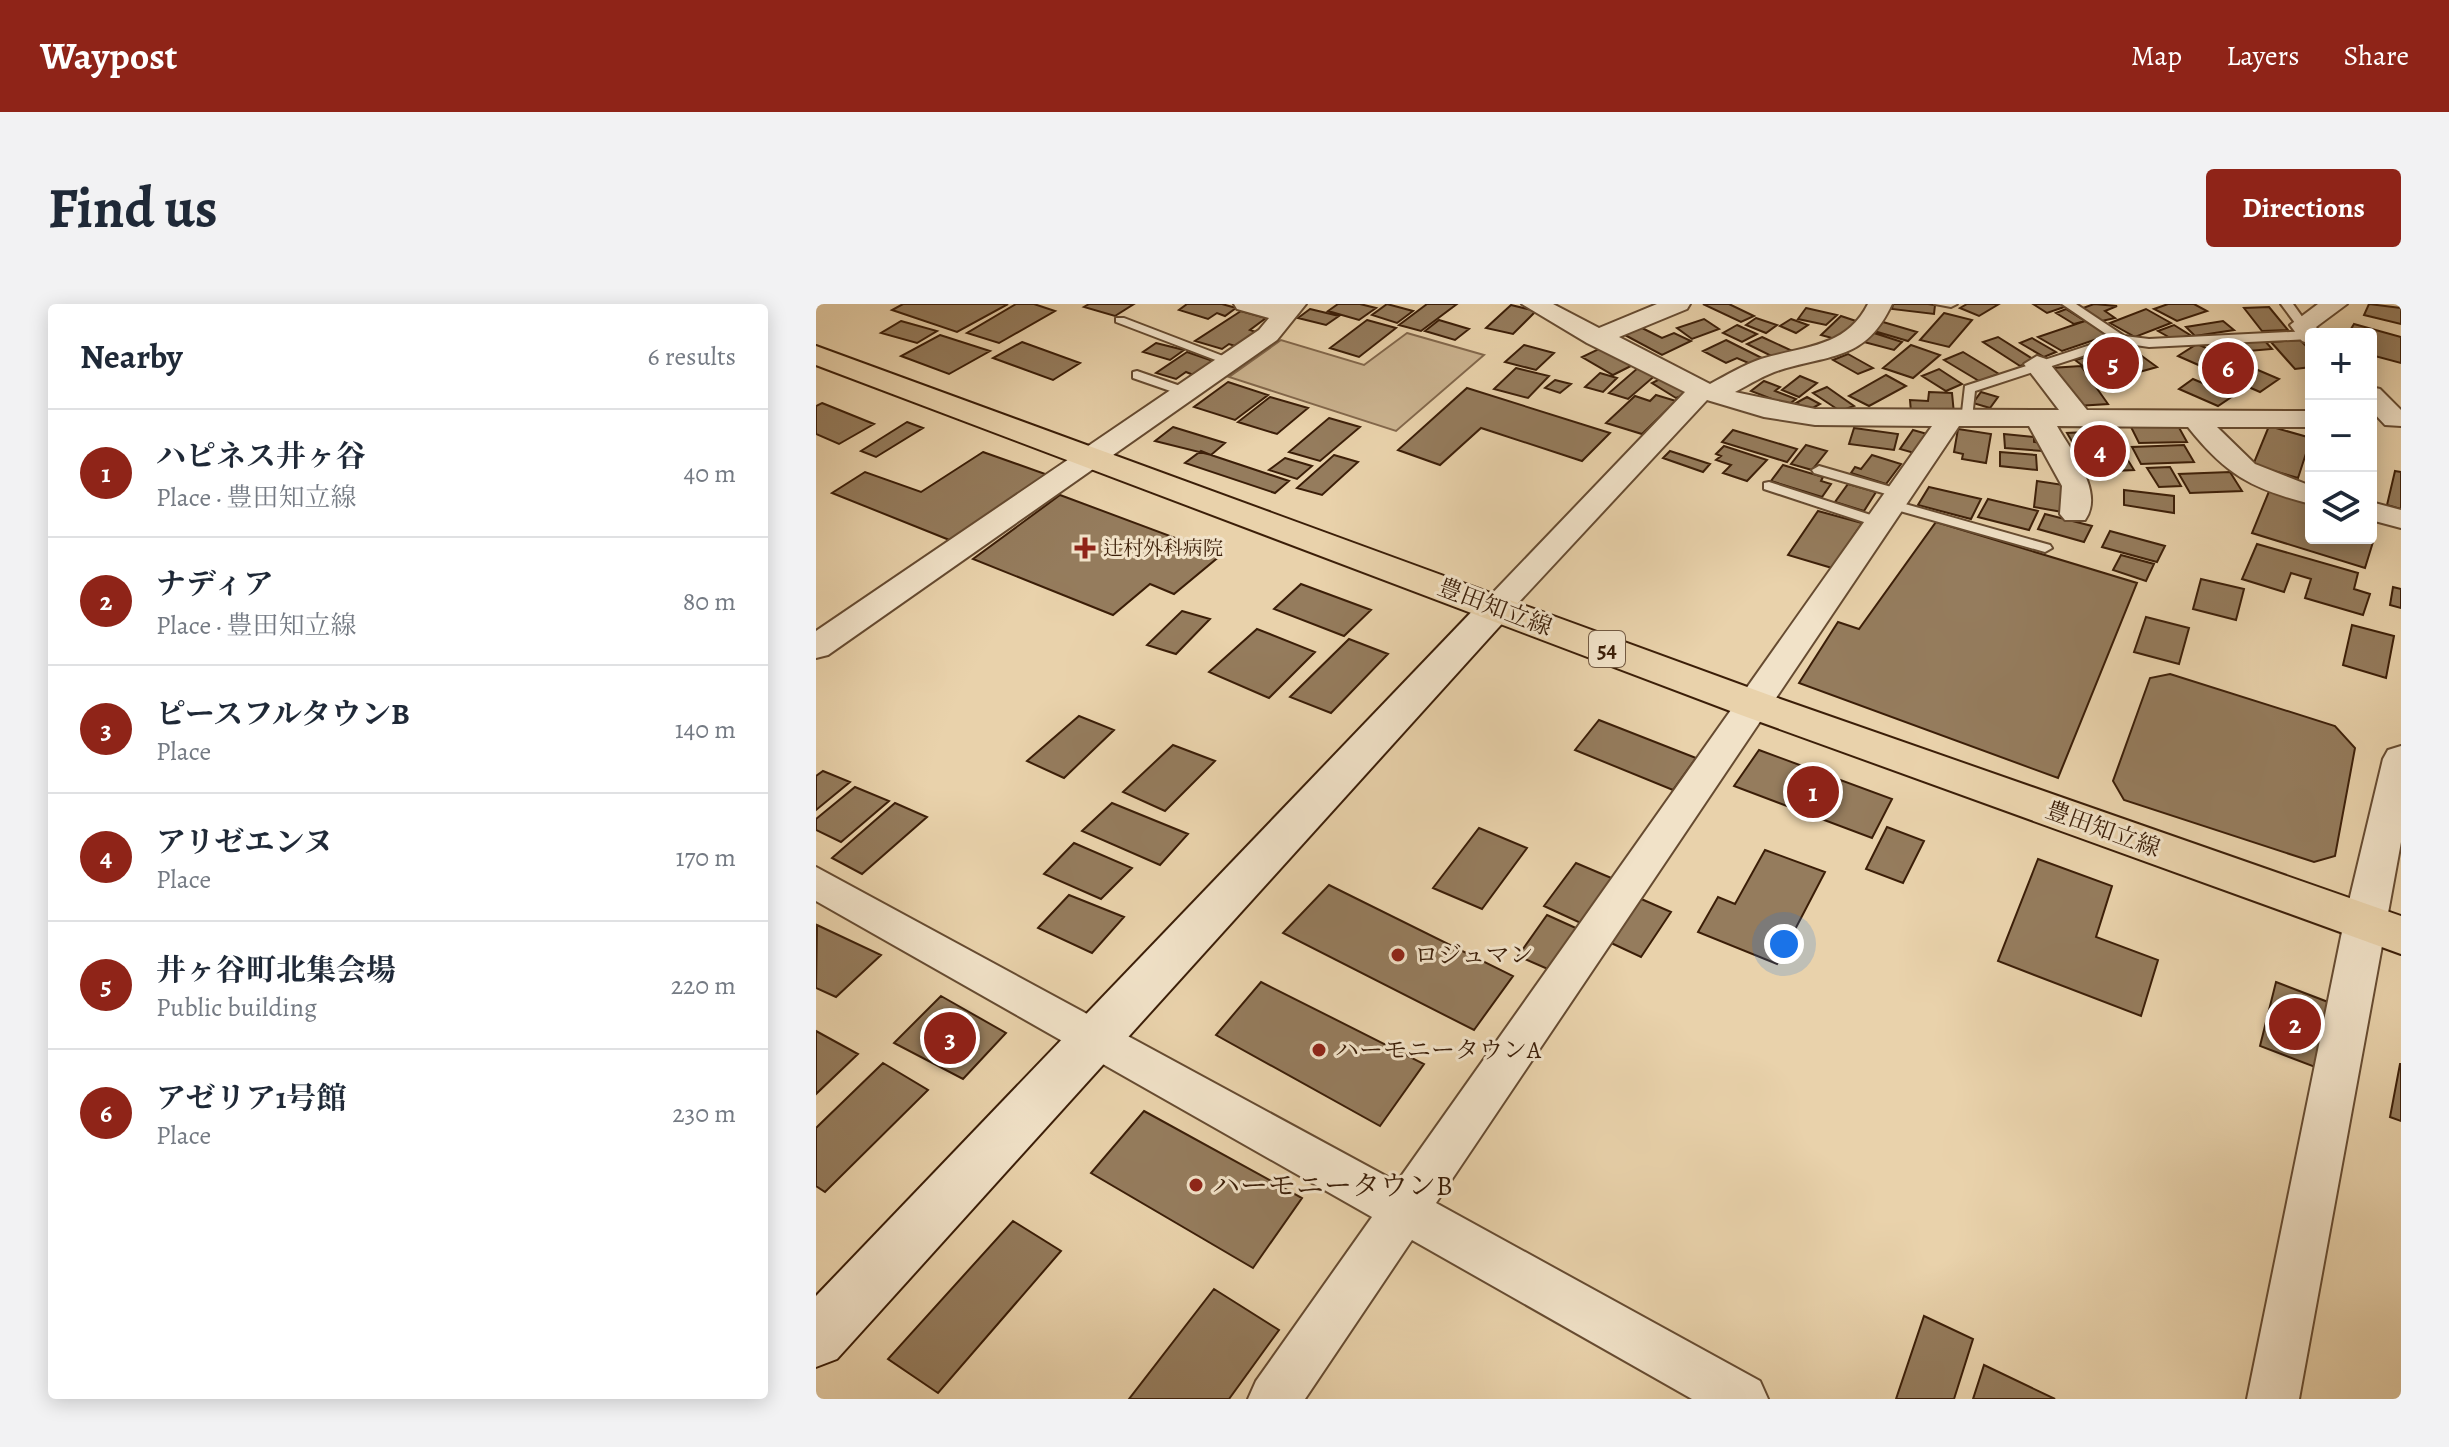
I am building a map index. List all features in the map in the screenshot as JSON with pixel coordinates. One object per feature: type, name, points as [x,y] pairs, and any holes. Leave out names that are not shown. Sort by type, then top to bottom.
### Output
[{"type":"main road","name":"豊田知立線","points":[[816,355],[1755,705],[2383,928]]},
{"type":"street","points":[[1246,304],[1289,310]]},
{"type":"street","points":[[1534,304],[1596,338],[1708,391],[1764,409],[1815,417],[2305,419]]},
{"type":"street","points":[[1596,338],[1678,304]]},
{"type":"street","points":[[816,1338],[1495,609],[1708,391],[1771,364],[1833,352],[1857,340],[1875,319],[1880,304]]},
{"type":"street","points":[[2312,328],[2335,304]]},
{"type":"street","points":[[816,647],[1182,391],[1268,335],[1289,310]]},
{"type":"street","points":[[2037,364],[2080,419]]},
{"type":"street","points":[[2375,400],[2389,419]]},
{"type":"street","points":[[1274,1399],[1890,506],[1959,418]]},
{"type":"street","points":[[2039,419],[2076,486],[2075,514]]},
{"type":"street","points":[[2196,419],[2231,464],[2270,485],[2305,494]]},
{"type":"street","points":[[2377,513],[2401,519]]},
{"type":"street","points":[[2273,1399],[2383,928],[2401,759]]},
{"type":"street","points":[[816,882],[1742,1399]]},
{"type":"lane","points":[[1941,304],[1951,304]]},
{"type":"lane","points":[[2072,307],[2090,304]]},
{"type":"lane","points":[[2287,304],[2305,328]]},
{"type":"lane","points":[[2072,307],[2121,339]]},
{"type":"lane","points":[[1120,320],[1230,361]]},
{"type":"lane","points":[[1959,418],[1969,389],[2037,364],[2121,339],[2179,343],[2305,332]]},
{"type":"lane","points":[[1137,375],[1182,391]]},
{"type":"lane","points":[[1819,470],[1890,506]]},
{"type":"lane","points":[[1769,486],[1890,506],[2045,548]]},
{"type":"shaded area","points":[[1407,333],[1484,355],[1396,431],[1229,377],[1281,340],[1364,365]]},
{"type":"building","points":[[903,304],[1008,304],[957,332],[892,310]]},
{"type":"building","points":[[1016,304],[1034,304],[1055,311],[999,343],[967,333]]},
{"type":"building","points":[[1089,304],[1134,304],[1115,316],[1084,307]]},
{"type":"building","points":[[1187,304],[1222,304],[1236,308],[1225,316],[1217,313],[1208,319],[1179,310]]},
{"type":"building","points":[[1338,304],[1376,308],[1359,320],[1328,311]]},
{"type":"building","points":[[1387,304],[1413,311],[1397,323],[1372,315]]},
{"type":"building","points":[[1427,304],[1457,304],[1421,331],[1399,325]]},
{"type":"building","points":[[1703,304],[1729,304],[1754,316],[1741,322]]},
{"type":"building","points":[[1893,304],[1935,305],[1934,314],[1892,309]]},
{"type":"building","points":[[1967,304],[1999,304],[1979,316],[1960,308]]},
{"type":"building","points":[[2033,304],[2063,304],[2067,306],[2047,313]]},
{"type":"building","points":[[2094,304],[2117,306],[2105,311],[2115,318],[2102,321],[2083,308]]},
{"type":"building","points":[[2168,304],[2194,304],[2207,311],[2177,321],[2154,309]]},
{"type":"building","points":[[2369,304],[2401,308],[2401,324],[2364,315]]},
{"type":"building","points":[[1511,305],[1536,311],[1513,334],[1486,328]]},
{"type":"building","points":[[2269,307],[2288,330],[2262,331],[2244,308]]},
{"type":"building","points":[[1806,308],[1837,315],[1826,325],[1798,319]]},
{"type":"building","points":[[1310,309],[1339,316],[1326,325],[1298,318]]},
{"type":"building","points":[[2066,309],[2085,321],[2074,324],[2056,313]]},
{"type":"building","points":[[2146,309],[2171,323],[2135,337],[2110,323]]},
{"type":"building","points":[[1241,311],[1266,318],[1250,330],[1256,332],[1235,346],[1229,344],[1222,349],[1195,341]]},
{"type":"building","points":[[1944,313],[1972,320],[1949,347],[1920,340]]},
{"type":"building","points":[[1841,316],[1865,324],[1846,342],[1821,335]]},
{"type":"building","points":[[1756,318],[1777,325],[1766,333],[1746,325]]},
{"type":"building","points":[[1704,319],[1719,329],[1692,339],[1677,328]]},
{"type":"building","points":[[1791,319],[1808,325],[1796,333],[1780,326]]},
{"type":"building","points":[[1367,320],[1396,328],[1359,357],[1330,348]]},
{"type":"building","points":[[1439,320],[1469,329],[1455,340],[1425,331]]},
{"type":"building","points":[[901,321],[937,331],[917,343],[881,333]]},
{"type":"building","points":[[2085,321],[2109,335],[2062,351],[2038,337]]},
{"type":"building","points":[[2223,321],[2234,330],[2195,336],[2186,327]]},
{"type":"building","points":[[1883,322],[1917,332],[1908,341],[1874,331]]},
{"type":"building","points":[[1737,325],[1757,334],[1742,342],[1723,333]]},
{"type":"building","points":[[2174,325],[2190,335],[2174,340],[2158,331]]},
{"type":"building","points":[[1640,327],[1662,338],[1674,333],[1691,341],[1662,355],[1623,334]]},
{"type":"building","points":[[2377,330],[2401,337],[2401,363],[2377,357]]},
{"type":"building","points":[[1874,333],[1902,342],[1894,350],[1864,342]]},
{"type":"building","points":[[940,335],[990,351],[949,374],[901,356]]},
{"type":"building","points":[[1762,337],[1797,353],[1782,361],[1747,344]]},
{"type":"building","points":[[1998,337],[2036,361],[2020,366],[1983,342]]},
{"type":"building","points":[[2032,338],[2056,352],[2044,357],[2020,343]]},
{"type":"building","points":[[1726,340],[1764,359],[1753,365],[1737,358],[1726,363],[1703,351]]},
{"type":"building","points":[[2300,340],[2305,345],[2305,368],[2295,369],[2271,342]]},
{"type":"building","points":[[2265,341],[2272,349],[2248,351],[2240,342]]},
{"type":"building","points":[[1022,342],[1080,363],[1053,380],[993,358]]},
{"type":"building","points":[[1156,343],[1184,350],[1170,360],[1143,352]]},
{"type":"building","points":[[2197,344],[2279,379],[2260,392],[2178,356]]},
{"type":"building","points":[[1524,345],[1554,353],[1536,370],[1505,362]]},
{"type":"building","points":[[1911,345],[1940,355],[1913,378],[1883,368]]},
{"type":"building","points":[[1605,346],[1637,363],[1613,375],[1582,357]]},
{"type":"building","points":[[2128,346],[2157,367],[2104,382],[2075,360]]},
{"type":"building","points":[[1187,352],[1216,362],[1196,376],[1186,372],[1176,379],[1156,373]]},
{"type":"building","points":[[1963,352],[1999,374],[1979,381],[1944,360]]},
{"type":"building","points":[[1848,354],[1873,368],[1858,374],[1833,360]]},
{"type":"building","points":[[2081,366],[2108,404],[2077,406],[2051,368]]},
{"type":"building","points":[[1639,367],[1658,373],[1628,399],[1609,393]]},
{"type":"building","points":[[1516,368],[1549,376],[1528,398],[1494,389]]},
{"type":"building","points":[[1939,369],[1962,384],[1946,391],[1922,376]]},
{"type":"building","points":[[1600,373],[1617,378],[1603,392],[1585,387]]},
{"type":"building","points":[[1886,375],[1906,386],[1869,406],[1849,396]]},
{"type":"building","points":[[1800,376],[1817,383],[1799,397],[1782,390]]},
{"type":"building","points":[[1664,377],[1689,393],[1676,398],[1652,383]]},
{"type":"building","points":[[2193,379],[2233,396],[2218,406],[2179,389]]},
{"type":"building","points":[[1555,380],[1571,384],[1560,393],[1545,388]]},
{"type":"building","points":[[1764,381],[1780,387],[1775,391],[1796,399],[1788,405],[1751,391]]},
{"type":"building","points":[[1228,382],[1268,395],[1235,420],[1194,407]]},
{"type":"building","points":[[1827,387],[1854,406],[1840,411],[1813,393]]},
{"type":"building","points":[[1467,388],[1610,433],[1582,461],[1481,428],[1440,465],[1398,450]]},
{"type":"building","points":[[1929,392],[1952,393],[1954,414],[1911,412],[1910,400],[1928,401]]},
{"type":"building","points":[[1981,392],[1998,397],[1990,408],[1973,403]]},
{"type":"building","points":[[1656,395],[1676,401],[1642,434],[1606,423],[1635,396],[1650,401]]},
{"type":"building","points":[[1270,397],[1308,408],[1277,434],[1238,422]]},
{"type":"building","points":[[1807,397],[1820,404],[1809,410],[1796,403]]},
{"type":"building","points":[[822,403],[874,424],[839,444],[816,434],[816,406]]},
{"type":"building","points":[[1329,418],[1360,427],[1320,461],[1289,452]]},
{"type":"building","points":[[907,422],[923,428],[876,457],[861,451]]},
{"type":"building","points":[[2177,424],[2187,442],[2139,443],[2130,425]]},
{"type":"building","points":[[2269,426],[2305,436],[2305,456],[2298,478],[2253,465]]},
{"type":"building","points":[[1173,427],[1225,443],[1211,455],[1155,441]]},
{"type":"building","points":[[1854,428],[1898,434],[1894,450],[1849,444]]},
{"type":"building","points":[[1958,429],[1991,434],[1986,463],[1962,459],[1963,454],[1954,452]]},
{"type":"building","points":[[1733,430],[1797,449],[1787,462],[1722,442]]},
{"type":"building","points":[[1913,430],[1931,435],[1918,454],[1900,449]]},
{"type":"building","points":[[2110,431],[2134,470],[2090,472],[2067,433]]},
{"type":"building","points":[[2004,434],[2034,437],[2034,442],[2041,443],[2042,451],[2005,448]]},
{"type":"building","points":[[1806,445],[1827,451],[1812,470],[1791,464]]},
{"type":"building","points":[[2184,445],[2194,462],[2141,464],[2132,447]]},
{"type":"building","points":[[1724,446],[1767,460],[1747,481],[1723,473],[1731,465],[1716,460],[1721,456],[1716,454]]},
{"type":"building","points":[[1201,451],[1289,481],[1275,493],[1185,463]]},
{"type":"building","points":[[1670,451],[1710,464],[1703,472],[1663,458]]},
{"type":"building","points":[[983,452],[1048,475],[952,541],[832,493],[865,472],[921,492]]},
{"type":"building","points":[[2000,452],[2036,455],[2037,470],[2000,466]]},
{"type":"building","points":[[1334,455],[1358,462],[1322,495],[1297,488]]},
{"type":"building","points":[[1872,455],[1901,464],[1886,484],[1851,473],[1855,467],[1861,469]]},
{"type":"building","points":[[1285,458],[1312,466],[1297,479],[1269,470]]},
{"type":"building","points":[[1783,465],[1823,477],[1821,481],[1831,484],[1822,497],[1771,481]]},
{"type":"building","points":[[2170,467],[2181,486],[2159,487],[2147,468]]},
{"type":"building","points":[[2395,471],[2401,472],[2401,509],[2387,505]]},
{"type":"building","points":[[2230,472],[2242,491],[2190,493],[2179,474]]},
{"type":"building","points":[[2037,481],[2070,486],[2068,513],[2034,507]]},
{"type":"building","points":[[1848,484],[1876,492],[1864,511],[1835,502]]},
{"type":"building","points":[[1929,487],[1981,499],[1971,519],[1918,505]]},
{"type":"building","points":[[2270,489],[2305,499],[2305,544],[2372,544],[2365,568],[2252,533]]},
{"type":"building","points":[[2124,490],[2174,496],[2174,513],[2124,505]]},
{"type":"building","points":[[1060,495],[1221,555],[1174,594],[1150,584],[1113,615],[973,559]]},
{"type":"building","points":[[1988,499],[2038,511],[2029,530],[1978,517]]},
{"type":"building","points":[[1818,511],[1862,523],[1832,568],[1788,555]]},
{"type":"building","points":[[2045,514],[2092,526],[2084,542],[2038,529]]},
{"type":"building","points":[[1936,522],[2137,583],[2058,778],[1799,683],[1838,622],[1859,629]]},
{"type":"building","points":[[2110,531],[2165,546],[2157,562],[2102,547]]},
{"type":"building","points":[[2257,544],[2358,573],[2354,589],[2370,594],[2363,615],[2305,598],[2311,579],[2291,573],[2284,592],[2242,579]]},
{"type":"building","points":[[2121,555],[2154,564],[2146,581],[2113,570]]},
{"type":"building","points":[[2201,579],[2244,589],[2236,620],[2193,609]]},
{"type":"building","points":[[1301,584],[1371,610],[1344,636],[1274,609]]},
{"type":"building","points":[[2393,587],[2401,589],[2401,608],[2390,605]]},
{"type":"building","points":[[1182,611],[1210,619],[1176,654],[1147,645]]},
{"type":"building","points":[[2146,617],[2189,628],[2179,664],[2134,652]]},
{"type":"building","points":[[2352,625],[2394,636],[2386,678],[2343,665]]},
{"type":"building","points":[[1257,629],[1315,652],[1269,698],[1209,672]]},
{"type":"building","points":[[1349,639],[1388,654],[1331,713],[1290,697]]},
{"type":"building","points":[[2170,674],[2335,726],[2355,748],[2335,856],[2314,862],[2124,800],[2113,781],[2150,678]]},
{"type":"building","points":[[1079,716],[1114,730],[1064,778],[1027,761]]},
{"type":"building","points":[[1599,720],[1696,758],[1673,790],[1575,750]]},
{"type":"building","points":[[1173,745],[1215,761],[1165,811],[1123,792]]},
{"type":"building","points":[[1759,750],[1892,799],[1872,838],[1734,786]]},
{"type":"building","points":[[823,771],[850,782],[816,810],[816,776]]},
{"type":"building","points":[[855,787],[889,801],[841,842],[816,830],[816,819]]},
{"type":"building","points":[[895,803],[927,817],[862,874],[832,858]]},
{"type":"building","points":[[1112,803],[1188,834],[1160,865],[1082,831]]},
{"type":"building","points":[[1887,827],[1924,841],[1903,883],[1866,869]]},
{"type":"building","points":[[1479,828],[1527,848],[1482,909],[1433,888]]},
{"type":"building","points":[[1074,843],[1132,868],[1101,899],[1044,874]]},
{"type":"building","points":[[1765,850],[1825,872],[1777,964],[1698,932],[1718,897],[1735,904]]},
{"type":"building","points":[[2038,859],[2112,886],[2096,937],[2158,960],[2141,1016],[1998,961]]},
{"type":"building","points":[[1576,863],[1616,880],[1585,925],[1544,906]]},
{"type":"building","name":"ロジュマン","points":[[1329,885],[1513,976],[1474,1030],[1283,933]]},
{"type":"building","points":[[1069,895],[1124,917],[1092,953],[1038,928]]},
{"type":"building","points":[[1639,898],[1671,912],[1641,957],[1609,942]]},
{"type":"building","points":[[1547,915],[1578,929],[1550,970],[1518,956]]},
{"type":"building","points":[[817,925],[881,955],[836,997],[816,988]]},
{"type":"building","name":"ハーモニータウンA","points":[[1261,982],[1424,1064],[1380,1126],[1216,1035]]},
{"type":"building","points":[[2276,982],[2328,1002],[2315,1067],[2260,1046]]},
{"type":"building","points":[[941,996],[1006,1033],[963,1079],[894,1043]]},
{"type":"building","points":[[816,1031],[858,1054],[816,1094]]},
{"type":"building","points":[[883,1063],[928,1090],[825,1192],[816,1186],[816,1128]]},
{"type":"building","points":[[2401,1064],[2401,1121],[2390,1117]]},
{"type":"building","name":"ハーモニータウンB","points":[[1144,1111],[1302,1198],[1253,1268],[1091,1173]]},
{"type":"building","points":[[1013,1221],[1061,1251],[938,1393],[888,1359]]},
{"type":"building","points":[[1214,1289],[1279,1330],[1229,1399],[1129,1399]]},
{"type":"building","points":[[1924,1316],[1973,1339],[1954,1399],[1896,1399]]},
{"type":"building","points":[[1984,1365],[2055,1399],[1973,1399]]},
{"type":"place","name":"井ヶ谷町北集会場","points":[[2113,363]]},
{"type":"place","name":"アゼリア1号館","points":[[2228,368]]},
{"type":"place","name":"アリゼエンヌ","points":[[2100,451]]},
{"type":"place","name":"辻村外科病院","points":[[1085,548]]},
{"type":"place","name":"ハピネス井ヶ谷","points":[[1813,792]]},
{"type":"place","name":"ロジュマン","points":[[1398,955]]},
{"type":"place","name":"ナディア","points":[[2295,1024]]},
{"type":"place","name":"ピースフルタウンB","points":[[950,1038]]},
{"type":"place","name":"ハーモニータウンA","points":[[1319,1050]]},
{"type":"place","name":"ハーモニータウンB","points":[[1196,1185]]}]
